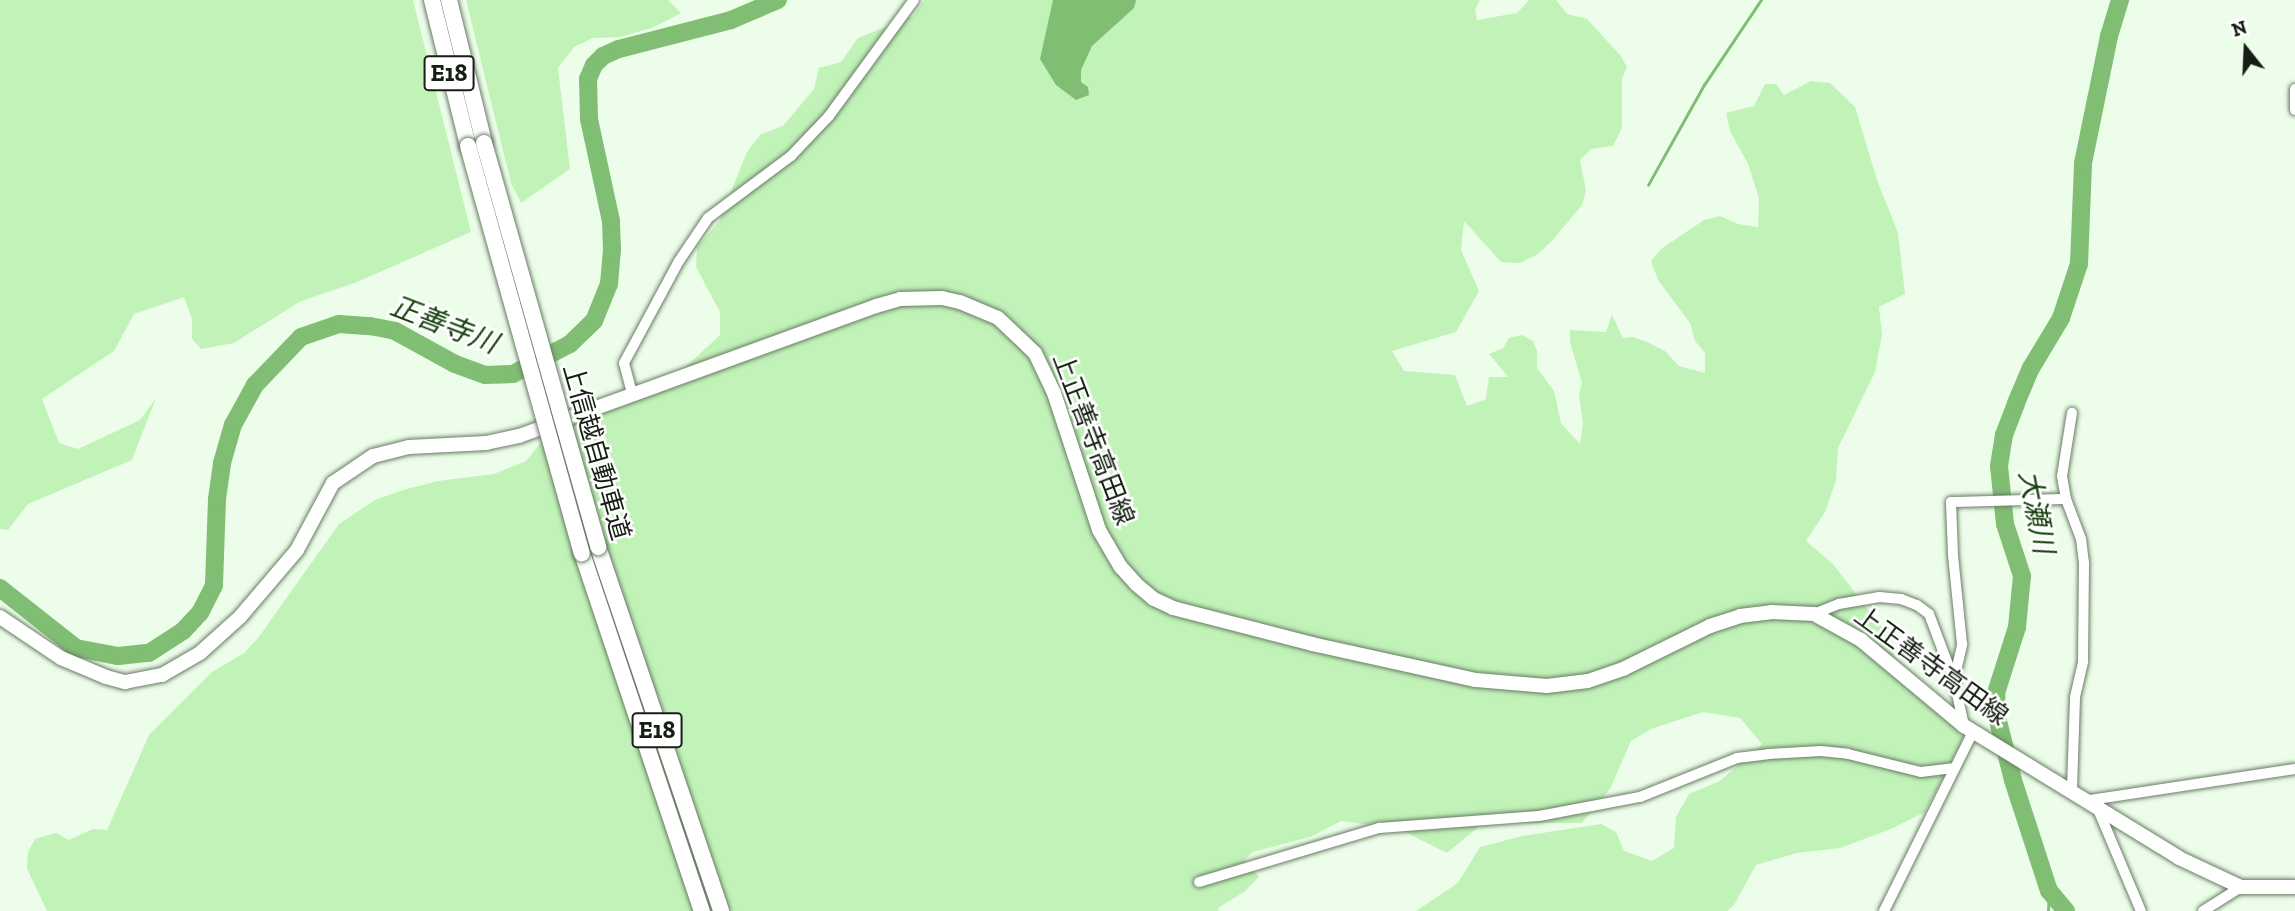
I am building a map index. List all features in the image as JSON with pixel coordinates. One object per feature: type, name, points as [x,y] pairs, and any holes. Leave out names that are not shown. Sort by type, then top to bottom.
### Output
[{"type":"highway","name":"上信越自動車道","points":[[432,0],[598,547],[720,911]]},
{"type":"highway","name":"上信越自動車道","points":[[449,0],[476,144],[582,553],[702,911]]},
{"type":"main road","name":"上正善寺高田線","points":[[0,617],[61,658],[106,677],[125,682],[162,675],[200,653],[240,617],[297,550],[333,483],[355,466],[392,450],[486,443],[519,436],[876,306],[900,299],[942,298],[960,302],[998,318],[1035,353],[1054,393],[1099,530],[1120,566],[1136,584],[1154,599],[1173,608],[1312,644],[1476,680],[1546,686],[1588,681],[1625,668],[1710,626],[1740,616],[1771,612],[1814,614],[1861,640],[1969,729],[2072,789],[2179,858],[2241,887],[2295,887]]},
{"type":"street","points":[[632,393],[624,363],[679,261],[708,218],[791,156],[829,116],[914,0]]},
{"type":"street","points":[[2295,89],[2295,110]]},
{"type":"street","points":[[2072,412],[2062,476],[2066,499],[2081,539],[2084,563],[2083,662],[2075,697],[2072,789]]},
{"type":"street","points":[[1954,680],[1962,644],[1951,502],[2066,499]]},
{"type":"street","points":[[1814,614],[1839,604],[1879,597],[1900,599],[1917,605],[1929,614],[1969,729],[1884,911]]},
{"type":"street","points":[[1199,882],[1379,828],[1539,816],[1640,797],[1747,757],[1821,751],[1921,772],[1953,768]]},
{"type":"street","points":[[2141,911],[2093,802],[2295,769]]},
{"type":"street","points":[[2203,911],[2241,887]]},
{"type":"shaded area","points":[[0,0],[413,0],[471,232],[357,282],[299,302],[234,343],[201,349],[192,339],[192,319],[184,297],[134,314],[114,351],[42,399],[59,443],[78,449],[140,420],[156,398],[132,460],[28,504],[8,530],[0,529]]},
{"type":"shaded area","points":[[466,0],[668,0],[681,13],[652,28],[620,37],[593,38],[574,47],[558,68],[570,169],[521,203],[511,183]]},
{"type":"shaded area","points":[[924,0],[1480,0],[1475,10],[1477,20],[1517,13],[1529,0],[1556,0],[1567,14],[1587,19],[1620,55],[1627,67],[1622,79],[1622,128],[1613,146],[1591,149],[1580,160],[1586,190],[1582,205],[1552,241],[1538,254],[1520,263],[1501,262],[1464,221],[1461,250],[1479,291],[1456,332],[1392,351],[1404,371],[1455,375],[1467,406],[1486,399],[1489,377],[1508,377],[1489,354],[1503,348],[1509,338],[1522,335],[1533,341],[1537,351],[1537,368],[1554,391],[1561,423],[1580,444],[1583,424],[1579,394],[1582,383],[1570,342],[1570,330],[1606,332],[1612,315],[1623,338],[1633,337],[1647,342],[1665,351],[1679,366],[1705,373],[1705,353],[1695,341],[1690,323],[1658,280],[1651,261],[1661,249],[1704,220],[1720,216],[1738,224],[1758,227],[1759,198],[1748,164],[1730,131],[1726,113],[1754,106],[1765,84],[1776,84],[1784,95],[1811,81],[1830,83],[1855,107],[1877,180],[1898,233],[1905,294],[1879,307],[1882,335],[1875,372],[1838,448],[1836,480],[1825,512],[1806,541],[1833,564],[1887,634],[1897,662],[1964,738],[1925,812],[1891,829],[1840,848],[1797,853],[1756,865],[1734,905],[1727,911],[1416,911],[1458,883],[1480,847],[1522,836],[1601,824],[1616,832],[1624,851],[1652,861],[1674,848],[1676,817],[1689,794],[1720,781],[1762,744],[1740,718],[1703,712],[1651,729],[1631,741],[1610,789],[1582,823],[1483,823],[1447,853],[1399,829],[1341,821],[1310,837],[1253,852],[1244,860],[1259,877],[1244,892],[1218,908],[1219,911],[47,911],[27,869],[28,852],[35,839],[56,833],[69,840],[93,829],[107,830],[149,735],[212,672],[244,653],[258,638],[339,524],[375,500],[403,490],[438,481],[494,474],[526,461],[550,431],[679,373],[720,335],[720,312],[696,267],[697,247],[719,222],[747,152],[761,134],[783,126],[814,89],[819,68],[841,62],[858,38],[913,16]]},
{"type":"shaded area","points":[[1053,0],[1136,0],[1134,8],[1092,46],[1081,70],[1081,82],[1088,87],[1089,95],[1076,100],[1056,85],[1040,59]]},
{"type":"waterway","name":"正善寺川","points":[[0,588],[76,648],[118,656],[149,653],[183,631],[200,613],[214,585],[217,499],[222,463],[233,425],[255,385],[301,337],[339,324],[395,331],[455,364],[485,375],[513,374],[570,344],[594,321],[609,284],[612,250],[611,221],[589,119],[588,79],[594,65],[603,56],[619,49],[731,20],[778,0]]},
{"type":"waterway","points":[[1648,185],[1704,85],[1761,0]]},
{"type":"waterway","name":"大瀬川","points":[[2066,911],[2049,891],[2013,780],[1997,717],[1996,693],[2017,627],[2022,576],[2005,524],[1999,466],[2004,435],[2016,403],[2031,368],[2061,318],[2079,264],[2083,163],[2109,36],[2120,0]]},
{"type":"waterway","points":[[2048,911],[2049,891]]}]
